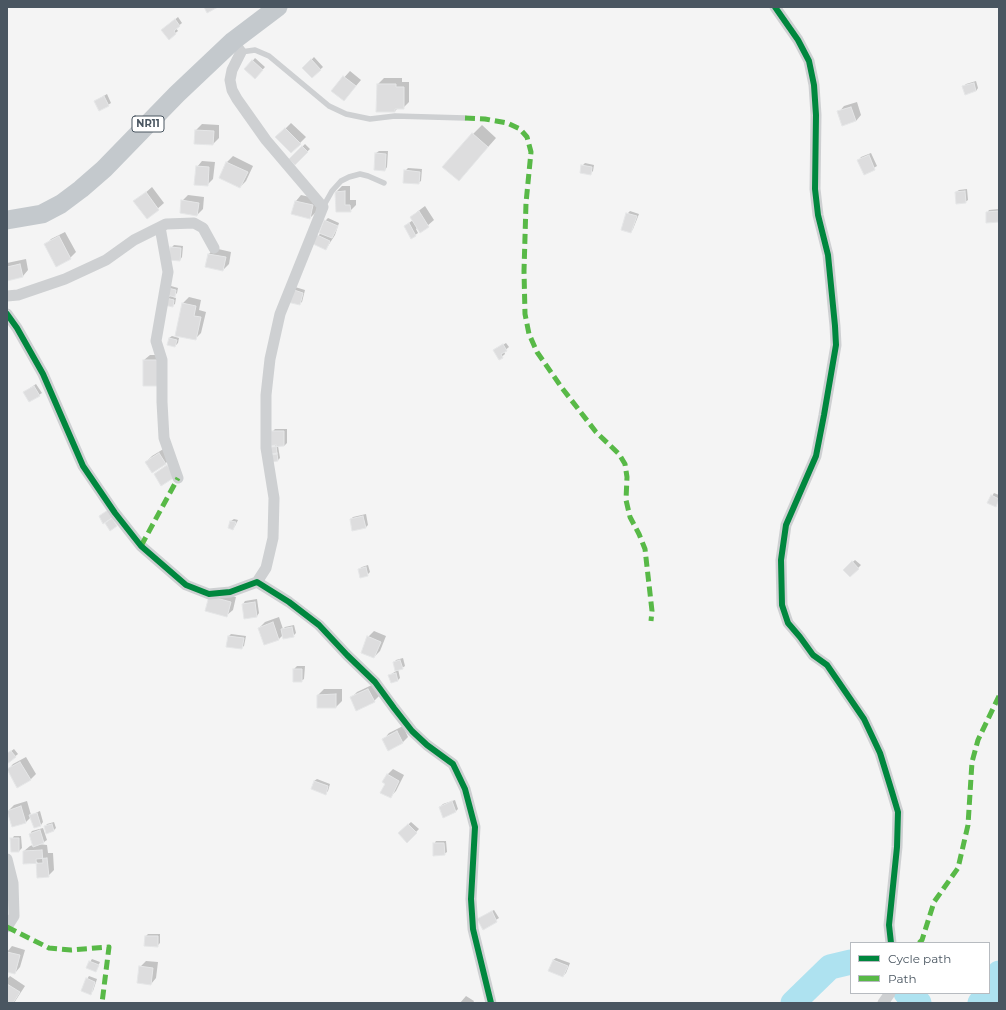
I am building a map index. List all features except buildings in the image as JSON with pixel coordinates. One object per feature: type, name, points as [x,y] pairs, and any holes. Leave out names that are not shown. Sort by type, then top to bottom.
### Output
[{"type":"highway","name":"NR11","points":[[7,220],[42,214],[61,204],[81,189],[104,169],[177,94],[237,47],[278,7]]},
{"type":"street","points":[[775,7],[798,40],[809,61],[814,85],[816,115],[815,189],[818,215],[828,255],[836,345],[816,456],[786,525],[781,560],[782,605],[788,623],[813,655],[827,665],[864,718],[880,753],[898,812],[897,847],[889,925],[891,942]]},
{"type":"street","points":[[7,314],[17,328],[43,374],[83,466],[115,513],[141,546],[186,585],[209,594],[230,592],[257,582],[266,568],[273,538],[274,498],[266,448],[266,395],[270,359],[280,314],[323,207],[266,140],[232,90],[230,80],[237,60],[237,47]]},
{"type":"street","points":[[7,296],[65,279],[106,260],[134,240],[166,224],[194,223],[203,228],[214,248]]},
{"type":"street","points":[[160,227],[168,272],[156,341],[162,360],[164,438],[178,478]]},
{"type":"street","points":[[257,582],[289,602],[319,625],[375,682],[412,730],[427,745],[453,764],[465,789],[475,827],[471,898],[473,929],[491,1003]]},
{"type":"street","points":[[7,859],[13,883],[14,916],[7,928]]},
{"type":"street","points":[[883,1003],[889,994]]},
{"type":"lane","points":[[237,47],[255,50],[269,56],[289,71],[311,92],[329,106],[346,114],[370,119],[394,116],[465,118]]},
{"type":"lane","points":[[323,207],[332,191],[341,181],[349,177],[360,174],[384,183]]},
{"type":"waterway","points":[[793,1003],[830,967],[850,962]]},
{"type":"waterway","points":[[990,992],[999,973]]},
{"type":"waterway","points":[[907,994],[919,1003]]},
{"type":"waterway","points":[[980,1003],[986,1000],[989,994]]},
{"type":"marked path","points":[[465,118],[485,119],[507,123],[520,129],[527,137],[531,152],[526,203],[524,271],[525,314],[529,334],[537,352],[562,388],[596,432],[619,454],[625,464],[627,477],[626,500],[630,517],[645,549],[652,611],[651,621]]},
{"type":"marked path","points":[[141,546],[178,478]]},
{"type":"marked path","points":[[920,942],[922,940],[934,902],[958,868],[968,825],[972,762],[978,740],[999,696]]},
{"type":"marked path","points":[[7,927],[49,948],[71,950],[109,947],[102,1003]]},
{"type":"cycle path","points":[[775,7],[798,40],[809,61],[814,85],[816,115],[815,189],[818,215],[828,255],[836,345],[816,456],[786,525],[781,560],[782,605],[788,623],[813,655],[827,665],[864,719],[880,753],[898,812],[897,847],[889,925],[891,942]]},
{"type":"cycle path","points":[[7,314],[17,328],[43,374],[83,466],[115,513],[141,546],[186,585],[209,594],[230,592],[257,582],[289,602],[319,625],[375,682],[412,731],[427,745],[453,764],[465,789],[475,827],[471,899],[473,929],[491,1003]]}]
